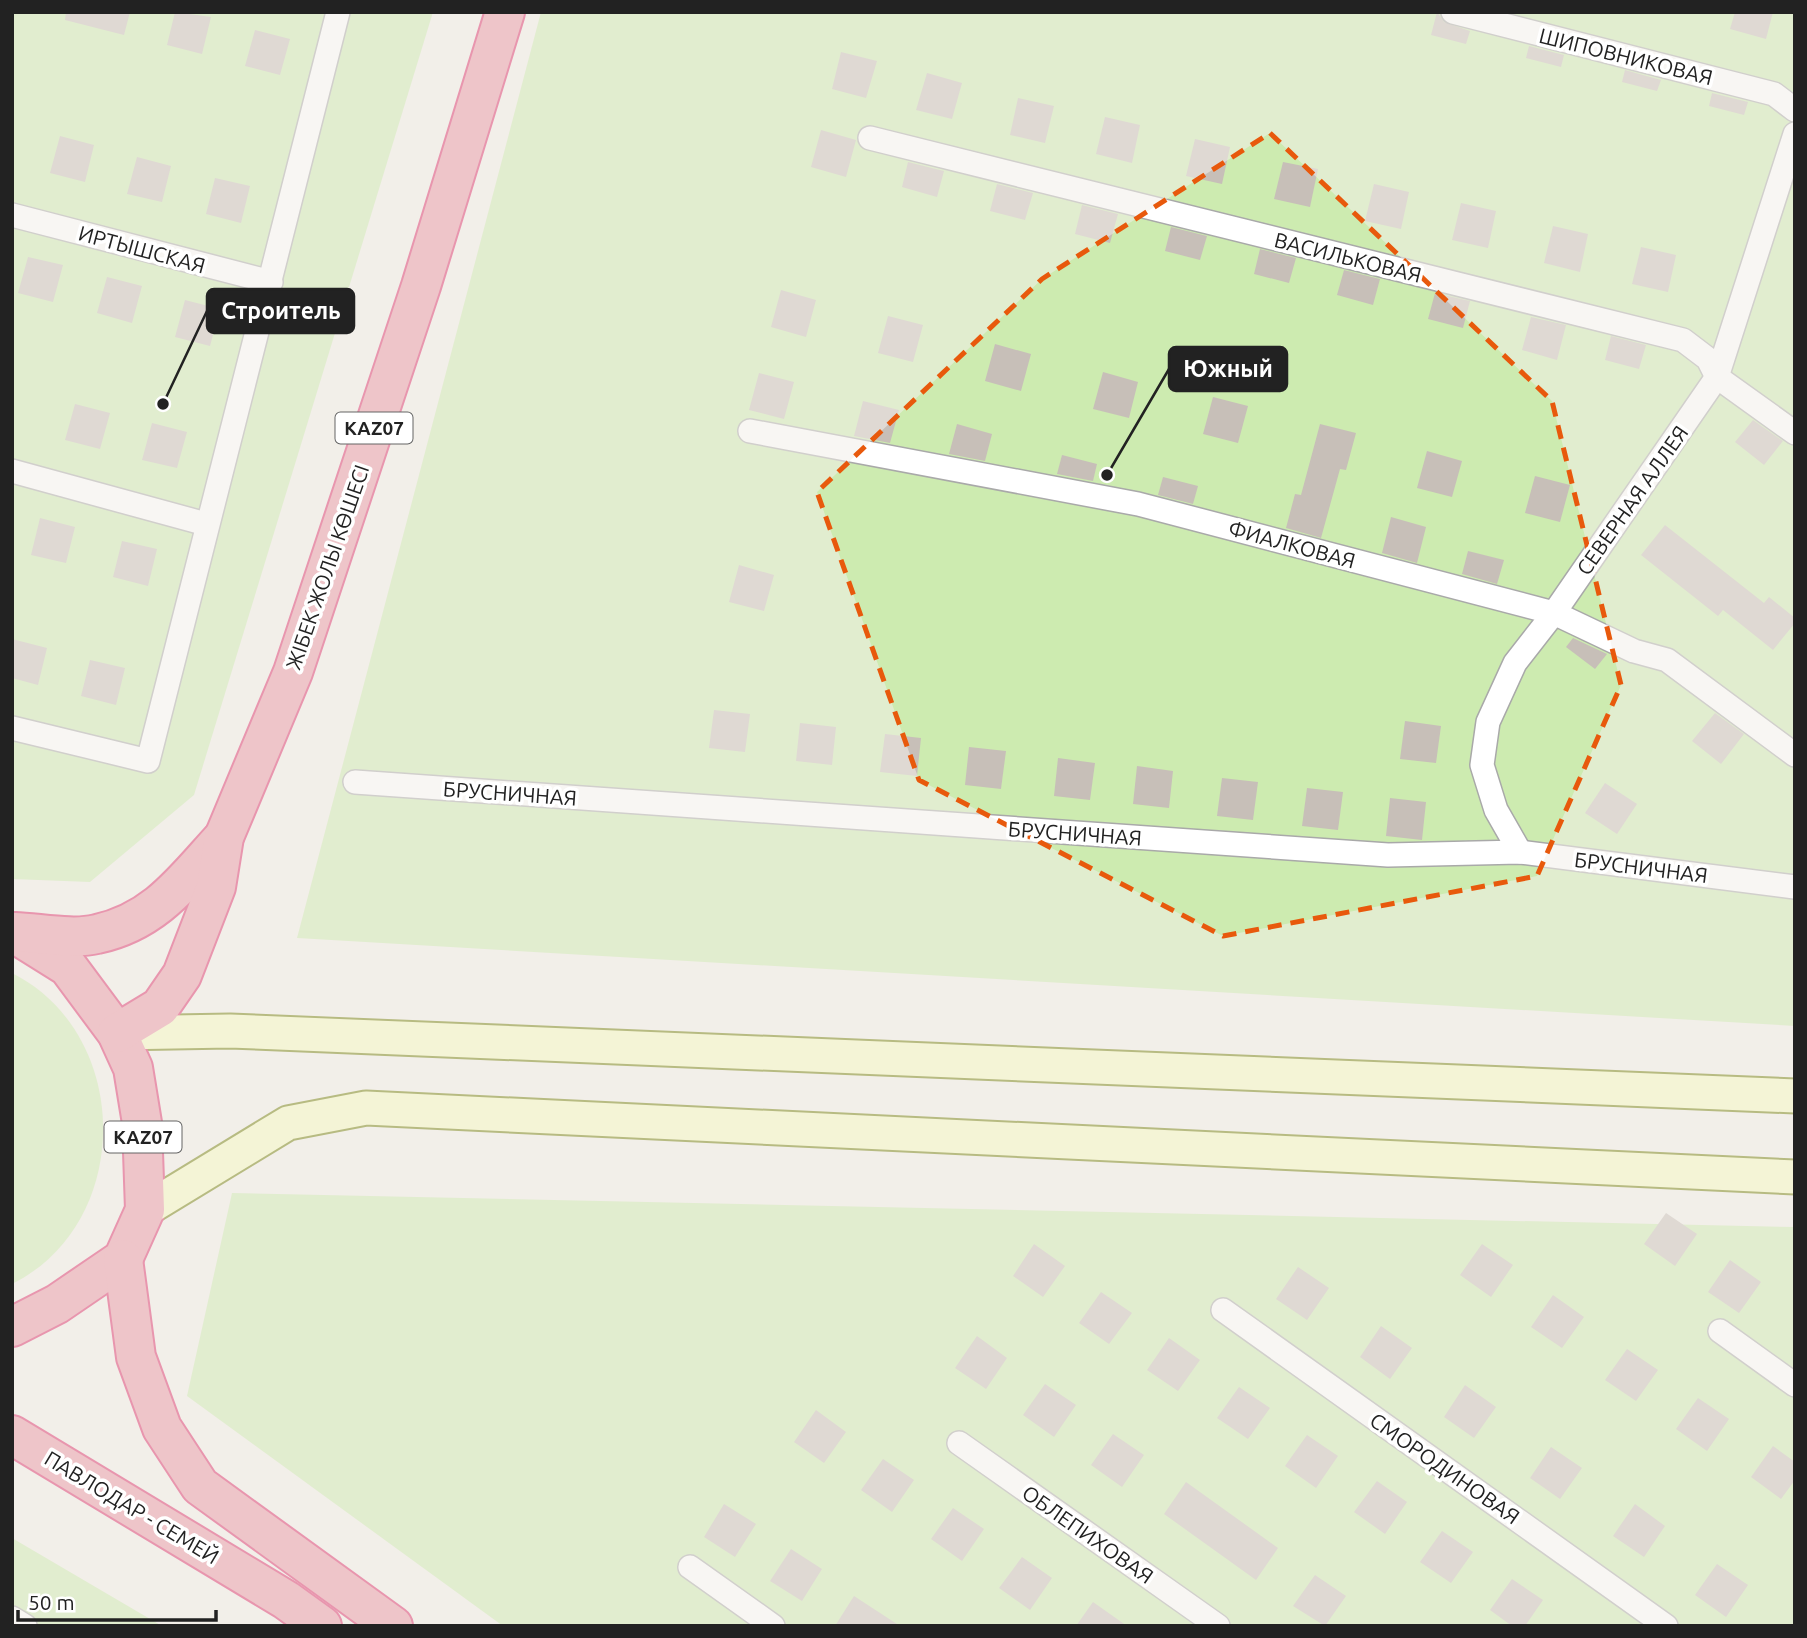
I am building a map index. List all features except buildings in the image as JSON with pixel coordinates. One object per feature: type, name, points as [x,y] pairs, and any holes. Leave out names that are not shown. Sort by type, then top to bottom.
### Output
[{"type":"highway","name":"ЖІБЕК ЖОЛЫ КӨШЕСІ","points":[[117,1033],[160,1007],[182,975],[216,887],[224,836],[293,672],[421,286],[505,12]]},
{"type":"highway","name":"ЖІБЕК ЖОЛЫ КӨШЕСІ","points":[[12,932],[95,935],[136,921],[159,907],[224,836]]},
{"type":"highway","name":"KAZ07","points":[[12,932],[68,967],[117,1033],[133,1068],[142,1123],[145,1210],[123,1259]]},
{"type":"highway","points":[[12,1326],[57,1304],[123,1259],[136,1357],[162,1428],[200,1486],[393,1626]]},
{"type":"highway","name":"ПАВЛОДАР - СЕМЕЙ","points":[[12,1435],[286,1600],[322,1626]]},
{"type":"main road","points":[[117,1033],[244,1032],[1795,1096]]},
{"type":"main road","points":[[145,1210],[288,1123],[366,1108],[1795,1177]]},
{"type":"street","name":"ШИПОВНИКОВАЯ","points":[[1453,12],[1774,94],[1795,110]]},
{"type":"street","points":[[12,728],[148,761],[206,524],[271,282],[336,13]]},
{"type":"street","name":"СЕВЕРНАЯ АЛЛЕЯ","points":[[1520,852],[1496,810],[1482,765],[1489,722],[1515,663],[1554,613],[1717,377],[1795,134]]},
{"type":"street","name":"ВАСИЛЬКОВАЯ","points":[[870,138],[1683,340],[1708,359],[1717,377],[1795,433]]},
{"type":"street","name":"ИРТЫШСКАЯ","points":[[12,215],[271,282]]},
{"type":"street","name":"ФИАЛКОВАЯ","points":[[750,431],[1138,504],[1554,613],[1634,651],[1667,660],[1795,755]]},
{"type":"street","points":[[12,471],[206,524]]},
{"type":"street","name":"БРУСНИЧНАЯ","points":[[355,782],[1388,855],[1520,852],[1795,887]]},
{"type":"street","name":"СМОРОДИНОВАЯ","points":[[1223,1310],[1666,1626]]},
{"type":"street","points":[[1720,1331],[1795,1385]]},
{"type":"street","name":"ОБЛЕПИХОВАЯ","points":[[959,1443],[1217,1626]]},
{"type":"street","points":[[690,1567],[773,1626]]},
{"type":"street","points":[[12,1618],[25,1626]]},
{"type":"highlighted area","points":[[1270,133],[1552,401],[1621,685],[1537,876],[1223,936],[919,780],[817,492],[1042,279]]},
{"type":"green space","points":[[12,12],[433,12],[194,795],[90,882],[12,879]]},
{"type":"green space","points":[[541,12],[1795,12],[1795,1026],[297,938]]},
{"type":"green space","points":[[12,973],[52,1001],[80,1039],[97,1082],[103,1128],[98,1175],[80,1218],[52,1256],[12,1284]]},
{"type":"green space","points":[[232,1193],[1795,1227],[1795,1626],[503,1626],[187,1396]]},
{"type":"green space","points":[[12,1538],[162,1626],[12,1626]]},
{"type":"place","name":"Строитель","points":[[163,404]]},
{"type":"place","name":"Южный","points":[[1107,475]]}]
